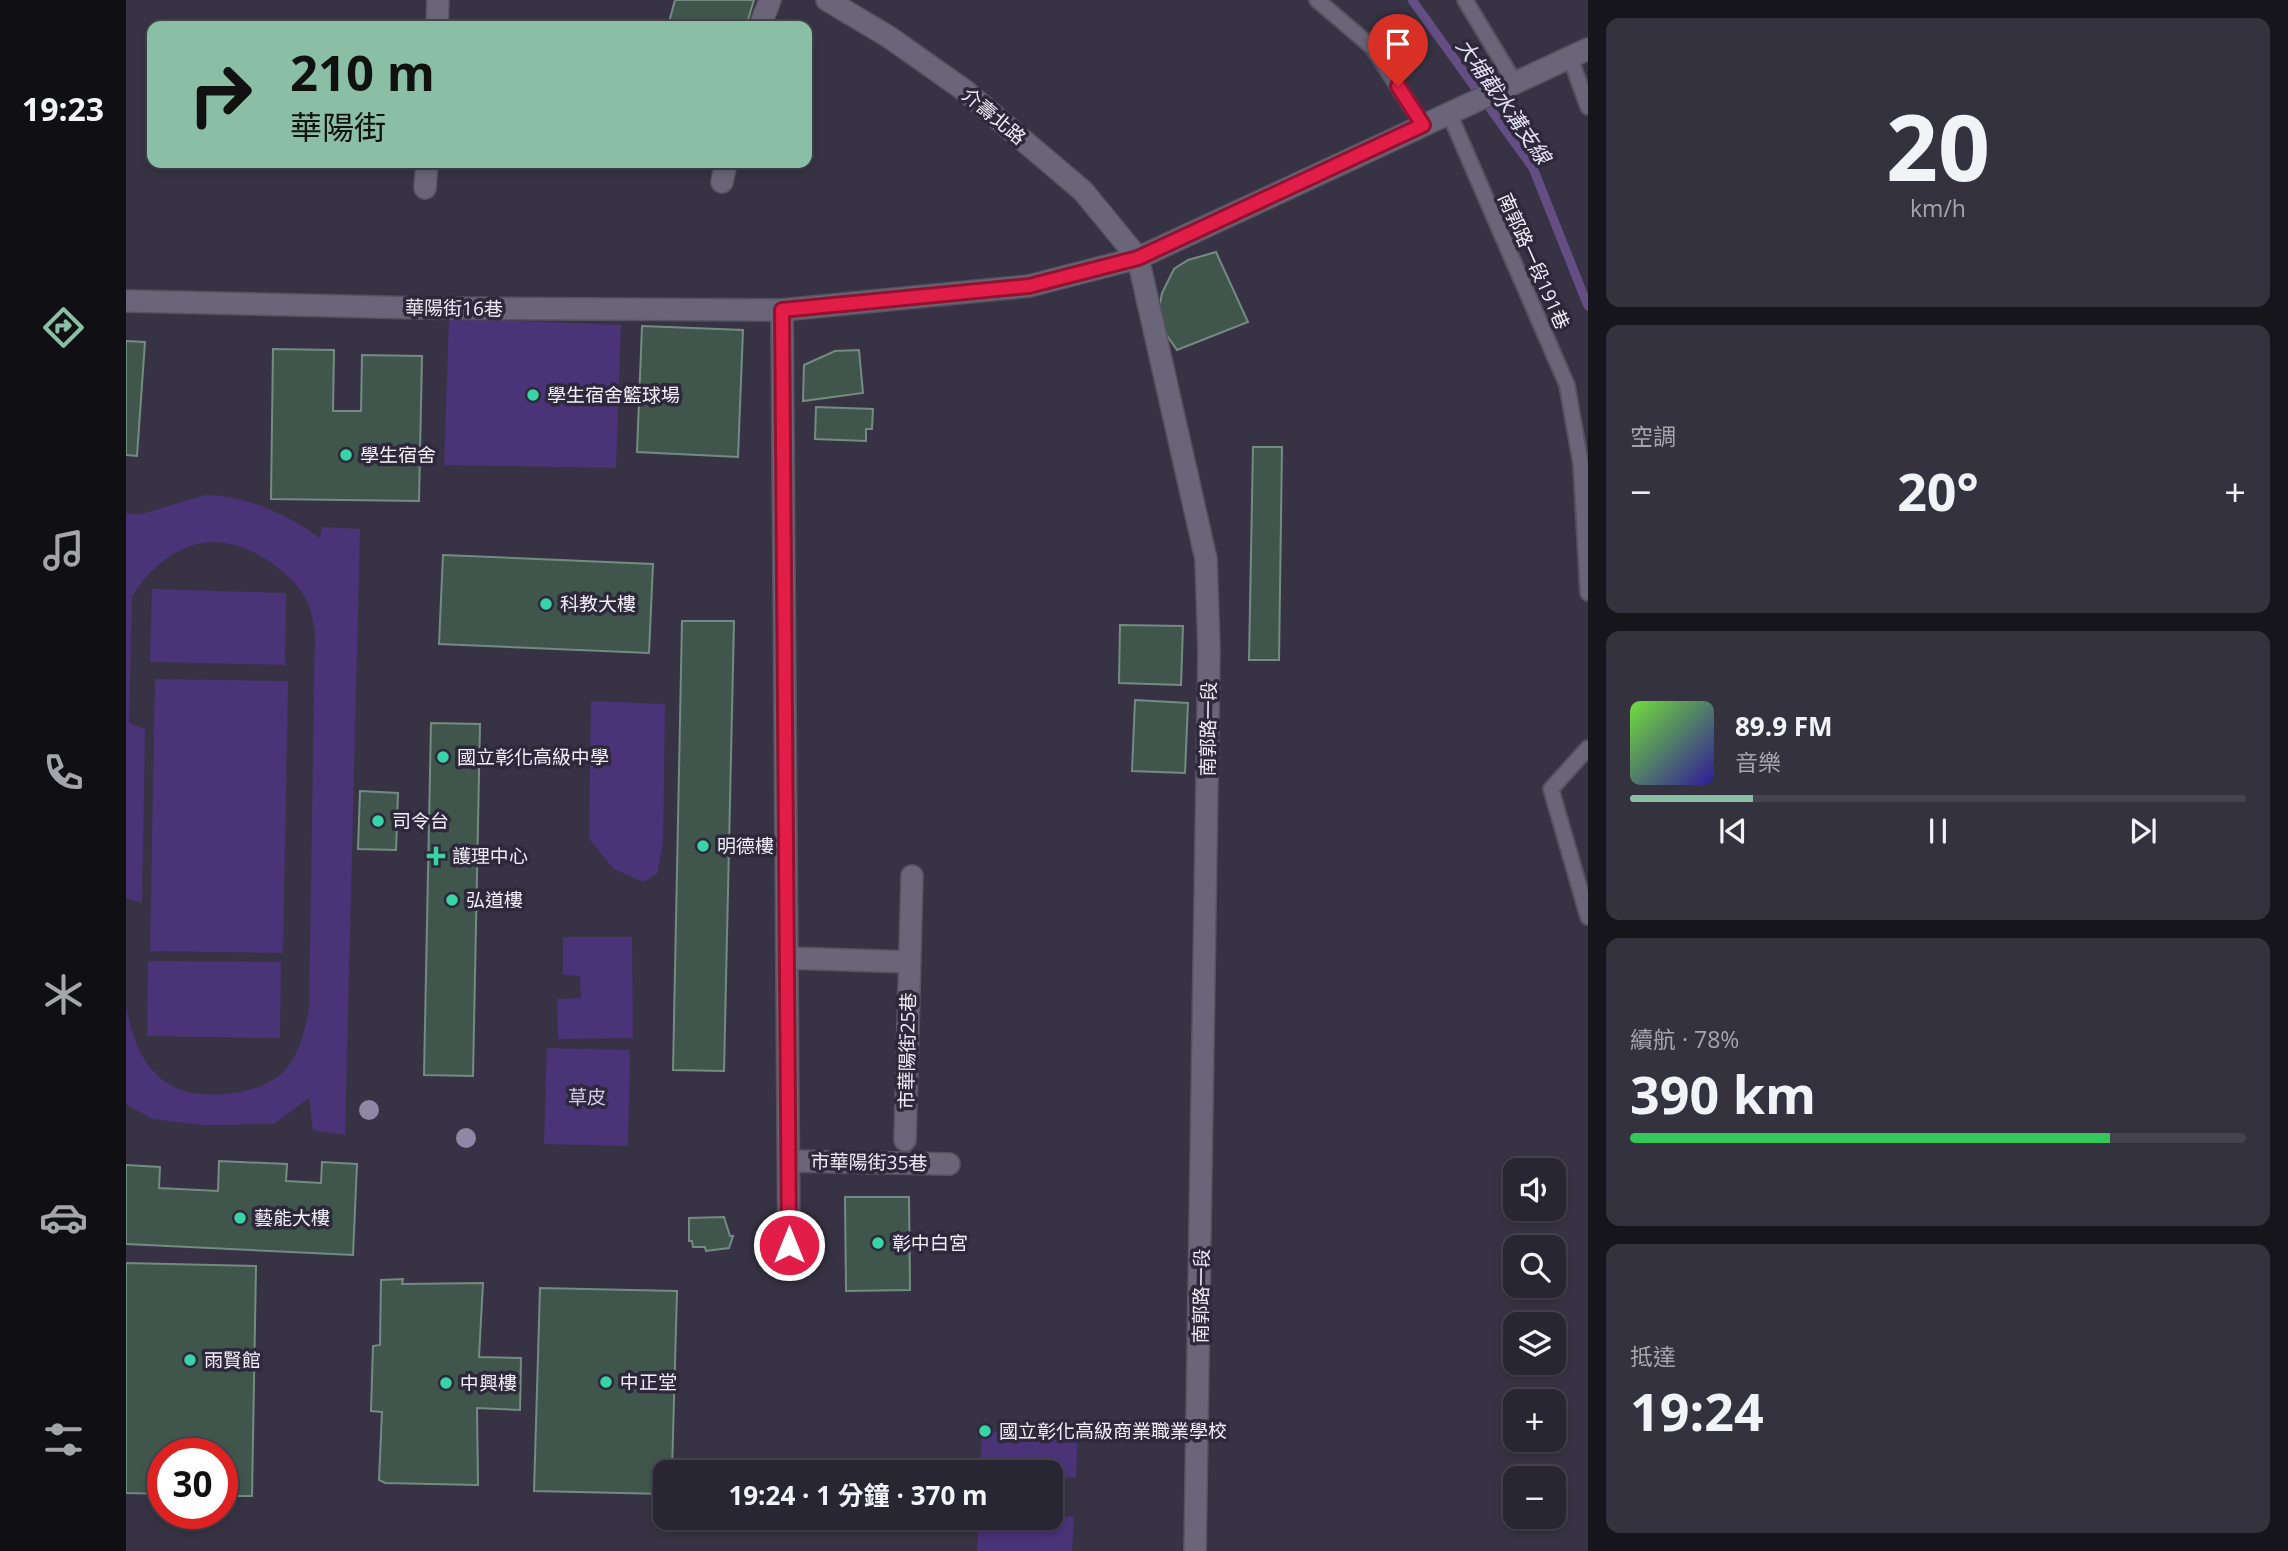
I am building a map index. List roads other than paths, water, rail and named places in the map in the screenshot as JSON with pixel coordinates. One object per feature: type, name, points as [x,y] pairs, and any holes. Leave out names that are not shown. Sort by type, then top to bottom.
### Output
[{"type":"street","points":[[437,21],[439,0]]},
{"type":"street","points":[[762,21],[770,0]]},
{"type":"street","name":"介壽北路","points":[[827,0],[889,37],[964,90],[1083,191],[1138,258]]},
{"type":"street","points":[[1138,258],[1579,53]]},
{"type":"street","points":[[425,188],[427,168]]},
{"type":"street","name":"華陽街16巷","points":[[126,301],[421,308],[782,310],[1029,286],[1138,258]]},
{"type":"street","name":"南郭路一段","points":[[1138,258],[1206,559],[1209,650],[1195,1551]]},
{"type":"street","points":[[782,310],[789,1245]]},
{"type":"street","name":"市華陽街25巷","points":[[905,1140],[912,876]]},
{"type":"street","points":[[788,957],[910,962]]},
{"type":"street","name":"市華陽街35巷","points":[[790,1161],[949,1164]]},
{"type":"lane","points":[[1317,0],[1372,47],[1423,125]]},
{"type":"lane","points":[[1465,0],[1507,87]]},
{"type":"lane","points":[[1579,53],[1588,107]]},
{"type":"lane","name":"南郭路一段191巷","points":[[1449,113],[1567,385],[1581,465],[1588,593]]},
{"type":"lane","points":[[1588,748],[1551,789],[1588,917]]},
{"type":"waterway","name":"大埔截水溝支線","points":[[1412,0],[1533,168],[1588,306]]},
{"type":"place","name":"學生宿舍籃球場","points":[[533,395]]},
{"type":"place","name":"學生宿舍","points":[[346,455]]},
{"type":"place","name":"科教大樓","points":[[546,604]]},
{"type":"place","name":"國立彰化高級中學","points":[[443,757]]},
{"type":"place","name":"司令台","points":[[378,821]]},
{"type":"place","name":"明德樓","points":[[703,846]]},
{"type":"place","name":"護理中心","points":[[436,856]]},
{"type":"place","name":"弘道樓","points":[[452,900]]},
{"type":"place","name":"藝能大樓","points":[[240,1218]]},
{"type":"place","name":"彰中白宮","points":[[878,1243]]},
{"type":"place","name":"雨賢館","points":[[190,1360]]},
{"type":"place","name":"中正堂","points":[[606,1382]]},
{"type":"place","name":"中興樓","points":[[446,1383]]},
{"type":"place","name":"國立彰化高級商業職業學校","points":[[985,1431]]},
{"type":"park label","name":"草皮","points":[[587,1097]]}]
